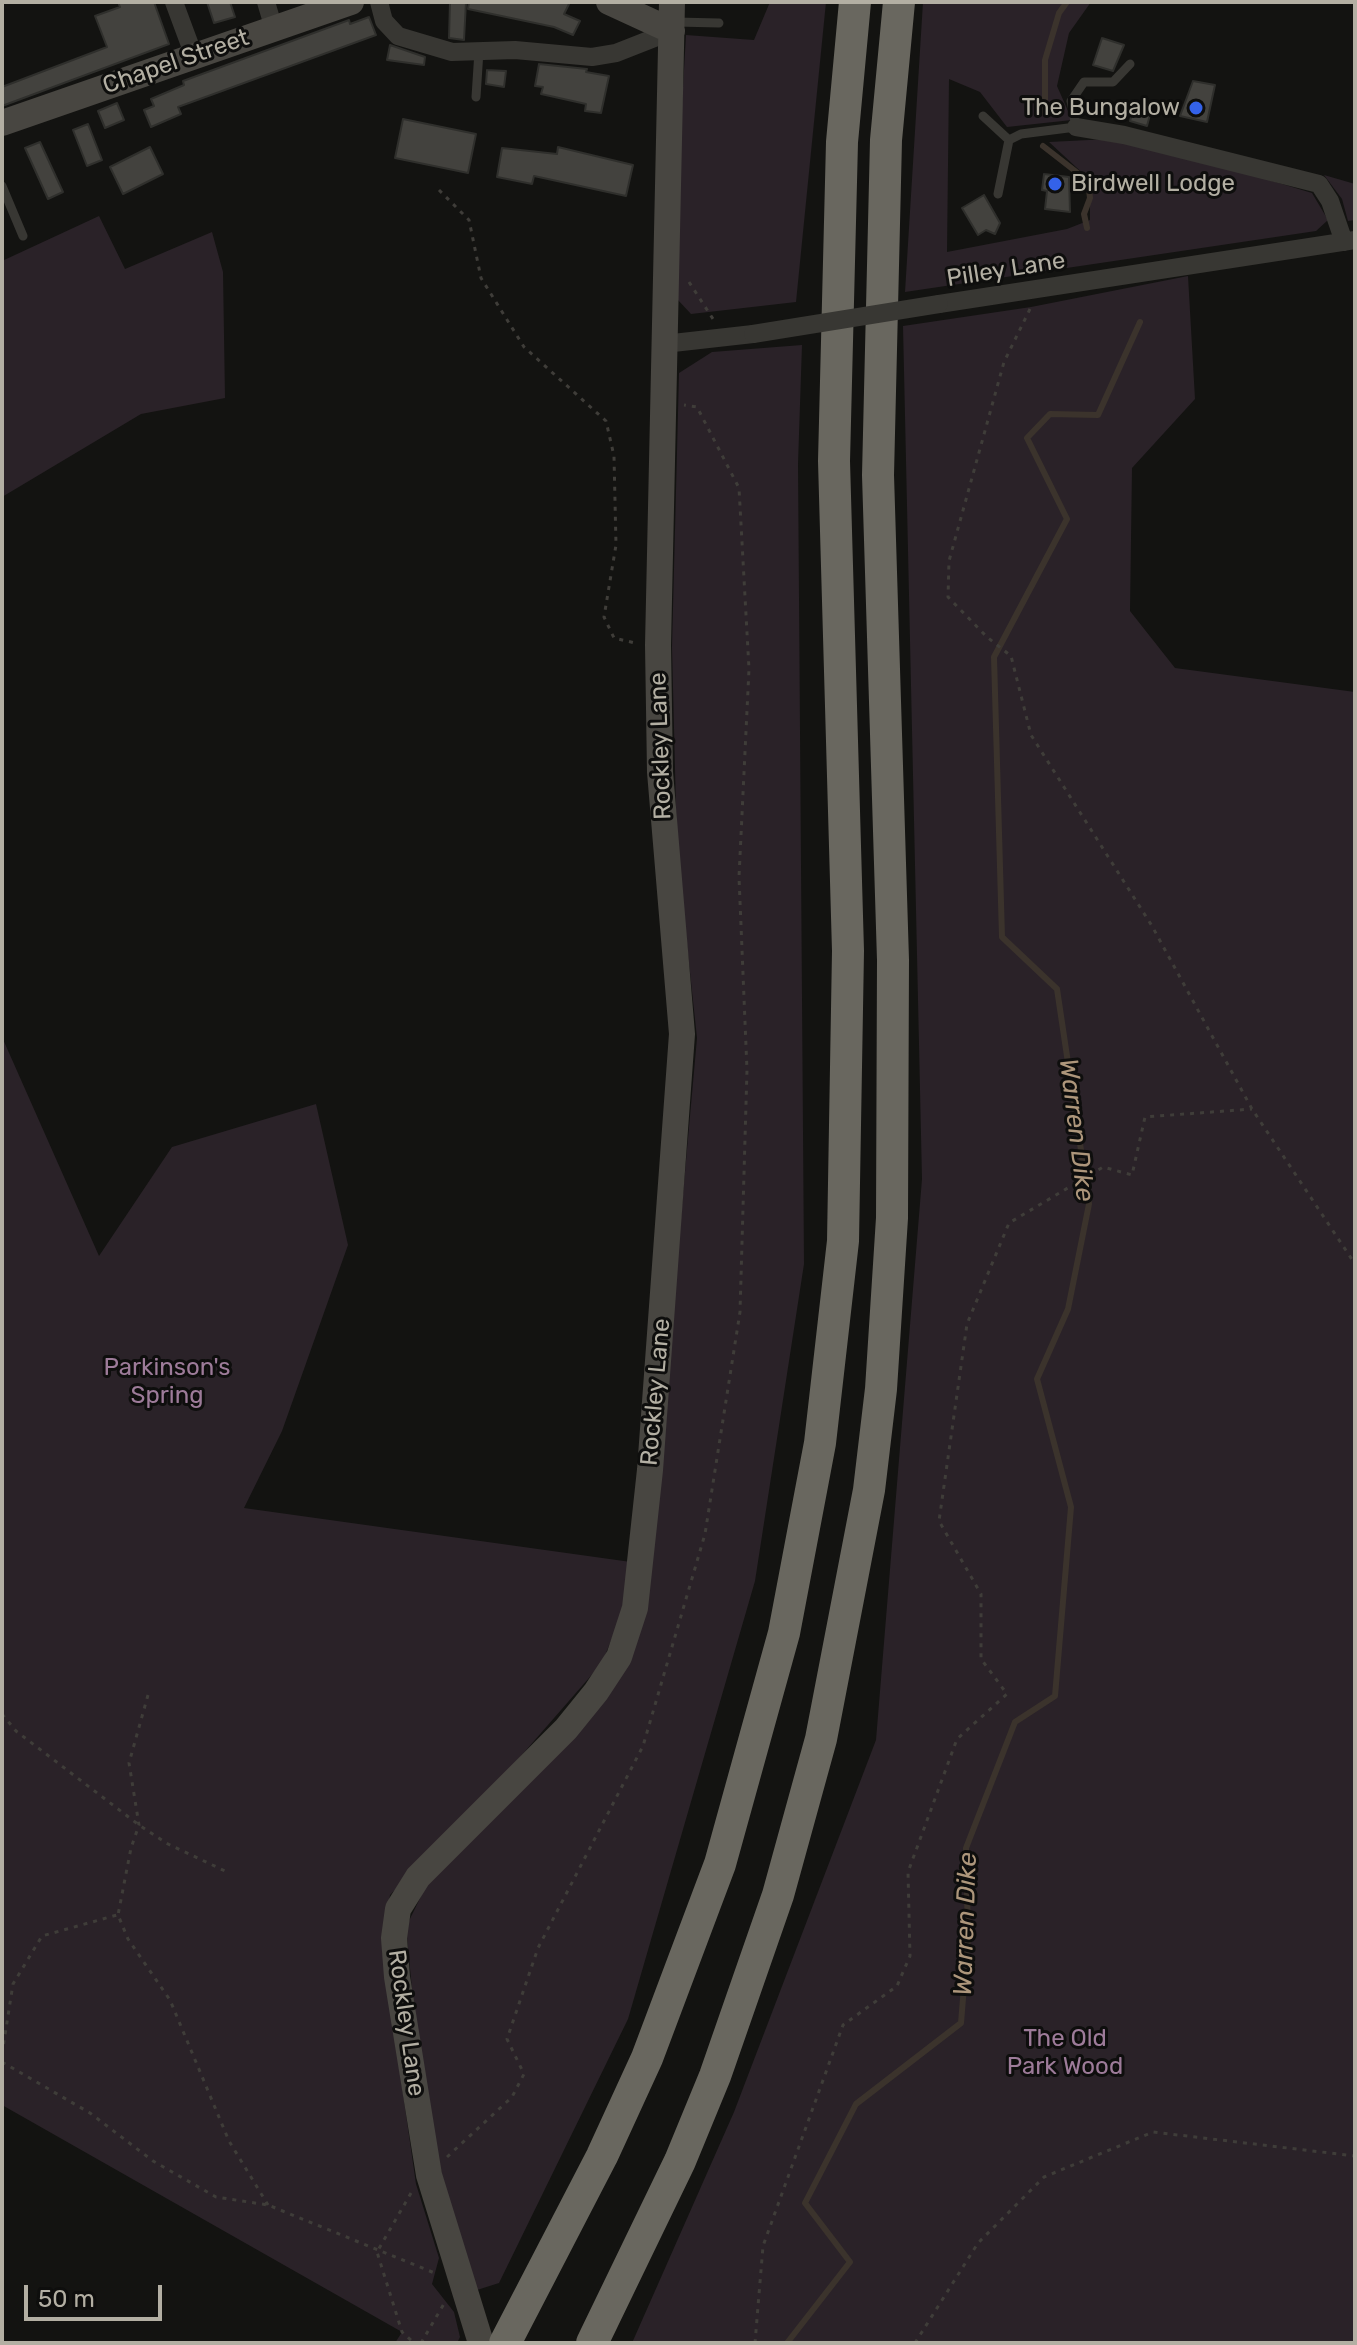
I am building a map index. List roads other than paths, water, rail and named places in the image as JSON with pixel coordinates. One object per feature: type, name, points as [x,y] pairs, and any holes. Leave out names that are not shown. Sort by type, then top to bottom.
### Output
[{"type":"highway","points":[[505,2343],[526,2308],[602,2156],[647,2058],[720,1864],[784,1633],[820,1443],[843,1241],[848,951],[834,461],[842,142],[855,2]]},
{"type":"highway","points":[[592,2343],[680,2161],[730,2036],[778,1895],[821,1739],[869,1490],[881,1389],[892,1218],[893,960],[878,475],[886,140],[899,2]]},
{"type":"street","points":[[174,2],[194,56]]},
{"type":"street","points":[[266,2],[274,29]]},
{"type":"street","name":"Chapel Street","points":[[2,123],[351,2]]},
{"type":"street","points":[[379,2],[384,21],[398,36],[452,52],[515,50],[592,57],[616,53],[672,18]]},
{"type":"street","points":[[609,2],[672,18]]},
{"type":"street","name":"Rockley Lane","points":[[481,2343],[429,2175],[397,1977],[394,1938],[398,1909],[418,1877],[566,1729],[596,1692],[619,1657],[635,1608],[651,1454],[682,1034],[664,844],[658,645],[672,18]]},
{"type":"street","points":[[1076,127],[1124,135],[1319,184],[1349,241]]},
{"type":"street","name":"Pilley Lane","points":[[664,344],[753,334],[1349,241]]},
{"type":"lane","points":[[672,18],[719,23]]},
{"type":"lane","points":[[476,97],[479,51]]},
{"type":"lane","points":[[1009,140],[1021,134],[1076,127],[1071,101],[1084,82],[1113,82],[1130,64]]},
{"type":"lane","points":[[983,116],[1009,140]]},
{"type":"lane","points":[[998,194],[1009,140]]},
{"type":"lane","points":[[2,186],[23,236]]},
{"type":"waterway","name":"Warren Dike","points":[[1045,113],[1045,60],[1059,13],[1067,2]]},
{"type":"waterway","name":"Warren Dike","points":[[1043,146],[1088,181],[1090,198],[1084,214],[1087,228]]},
{"type":"waterway","name":"Warren Dike","points":[[787,2343],[850,2262],[805,2203],[856,2104],[961,2023],[968,1937],[966,1848],[1015,1722],[1055,1696],[1071,1507],[1037,1379],[1068,1309],[1089,1204],[1057,989],[1002,937],[994,657],[1067,519],[1027,438],[1050,414],[1098,415],[1140,322]]},
{"type":"place","name":"The Bungalow","points":[[1196,108]]},
{"type":"place","name":"Birdwell Lodge","points":[[1055,184]]},
{"type":"park label","name":"Parkinson's Spring","points":[[167,1382]]},
{"type":"park label","name":"The Old Park Wood","points":[[1065,2053]]}]
